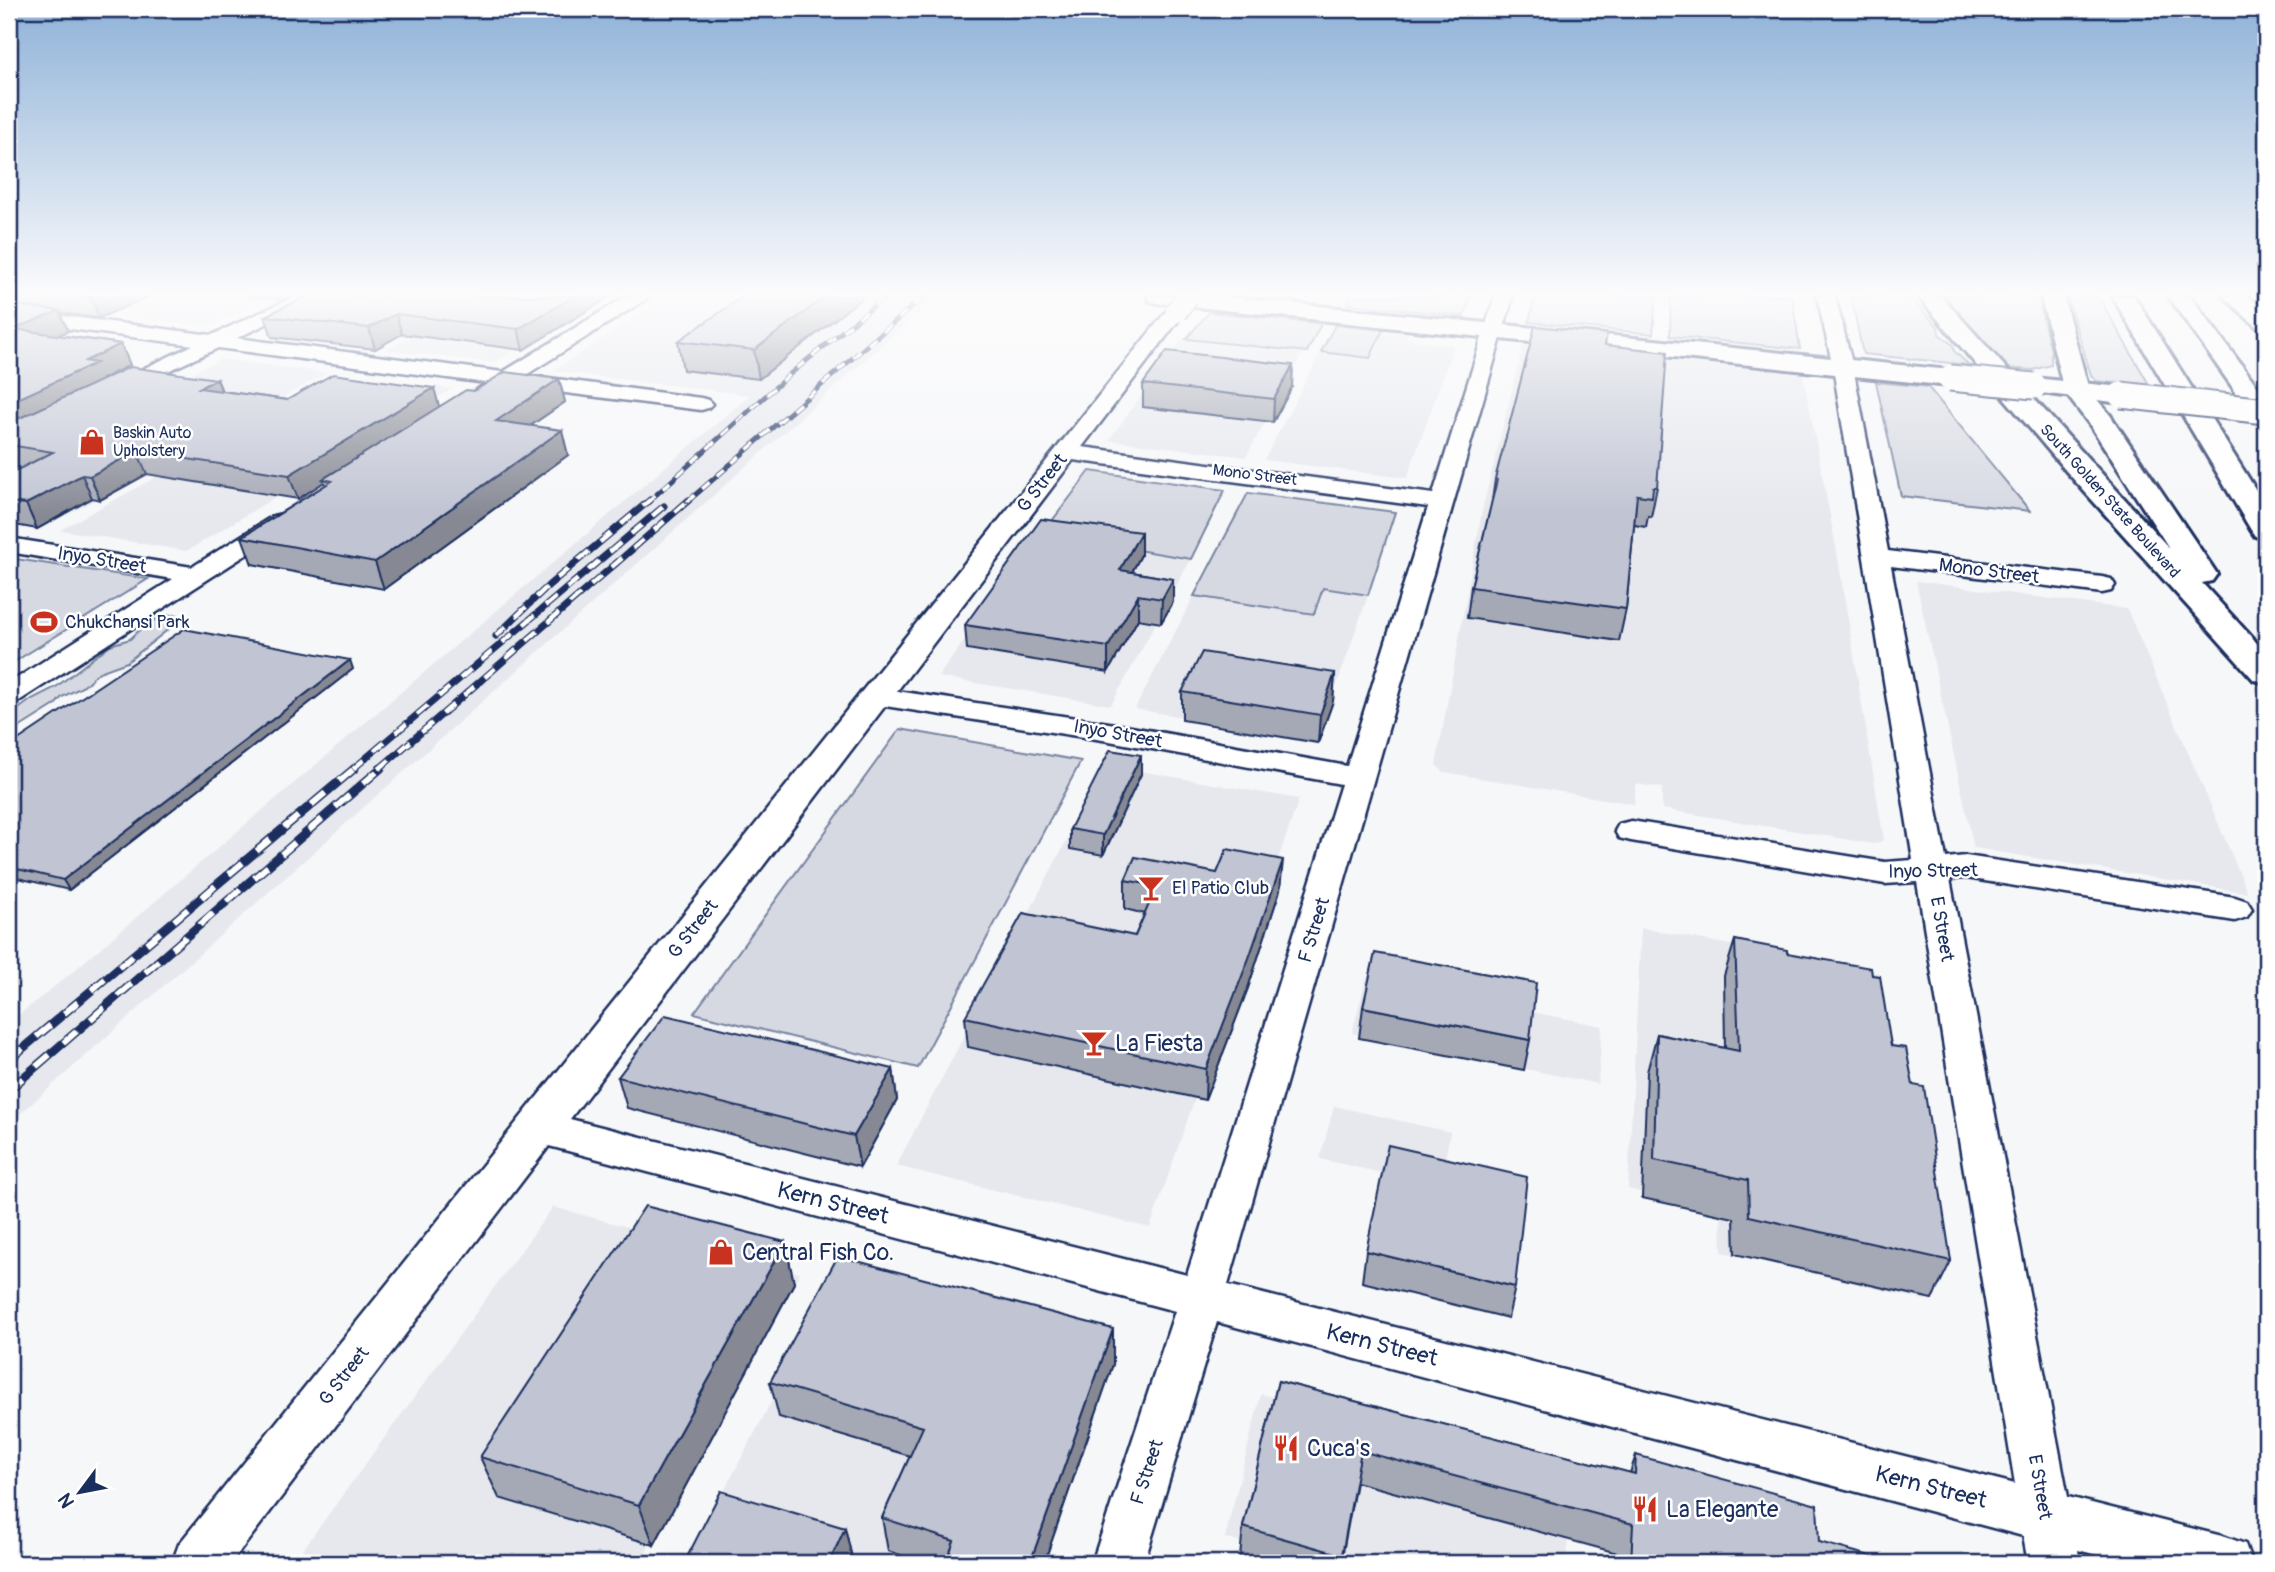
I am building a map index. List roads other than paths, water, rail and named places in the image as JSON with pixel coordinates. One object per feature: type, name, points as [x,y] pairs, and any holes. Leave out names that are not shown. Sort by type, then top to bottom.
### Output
[{"type":"main road","points":[[1866,369],[2121,395],[2266,413]]},
{"type":"main road","name":"South Golden State Boulevard","points":[[1993,369],[2077,466],[2266,672]]},
{"type":"main road","points":[[2071,369],[2077,391],[2101,421],[2266,672]]},
{"type":"main road","points":[[2168,369],[2266,530]]},
{"type":"main road","points":[[2234,369],[2266,413]]},
{"type":"street","points":[[94,400],[156,369]]},
{"type":"street","points":[[432,369],[701,404]]},
{"type":"street","points":[[460,408],[521,369]]},
{"type":"street","name":"G Street","points":[[198,1563],[1131,369]]},
{"type":"street","name":"F Street","points":[[1118,1563],[1202,1298],[1483,369]]},
{"type":"street","name":"E Street","points":[[1843,369],[2049,1540]]},
{"type":"street","name":"Mono Street","points":[[1067,452],[1405,495],[1443,503]]},
{"type":"street","points":[[9,695],[299,510]]},
{"type":"street","name":"Inyo Street","points":[[9,545],[195,575]]},
{"type":"street","name":"Mono Street","points":[[1877,557],[2102,585]]},
{"type":"street","name":"Inyo Street","points":[[875,696],[1109,732],[1360,778]]},
{"type":"street","name":"Inyo Street","points":[[1631,831],[1885,873],[1966,867],[2235,909]]},
{"type":"street","name":"Kern Street","points":[[538,1127],[1202,1298],[2049,1540],[2226,1563]]},
{"type":"railway","points":[[648,502],[796,369]]},
{"type":"railway","points":[[687,502],[840,369]]},
{"type":"railway","points":[[496,636],[549,585],[650,500]]},
{"type":"railway","points":[[379,769],[689,500]]},
{"type":"railway","points":[[353,769],[664,506]]},
{"type":"railway","points":[[9,1060],[355,768]]},
{"type":"railway","points":[[9,1090],[381,768]]},
{"type":"place","name":"Baskin Auto Upholstery","points":[[92,442]]},
{"type":"place","name":"Chukchansi Park","points":[[44,622]]},
{"type":"place","name":"El Patio Club","points":[[1151,888]]},
{"type":"place","name":"La Fiesta","points":[[1094,1043]]},
{"type":"place","name":"Central Fish Co.","points":[[721,1252]]},
{"type":"place","name":"Cuca's","points":[[1286,1448]]},
{"type":"place","name":"La Elegante","points":[[1645,1509]]}]
